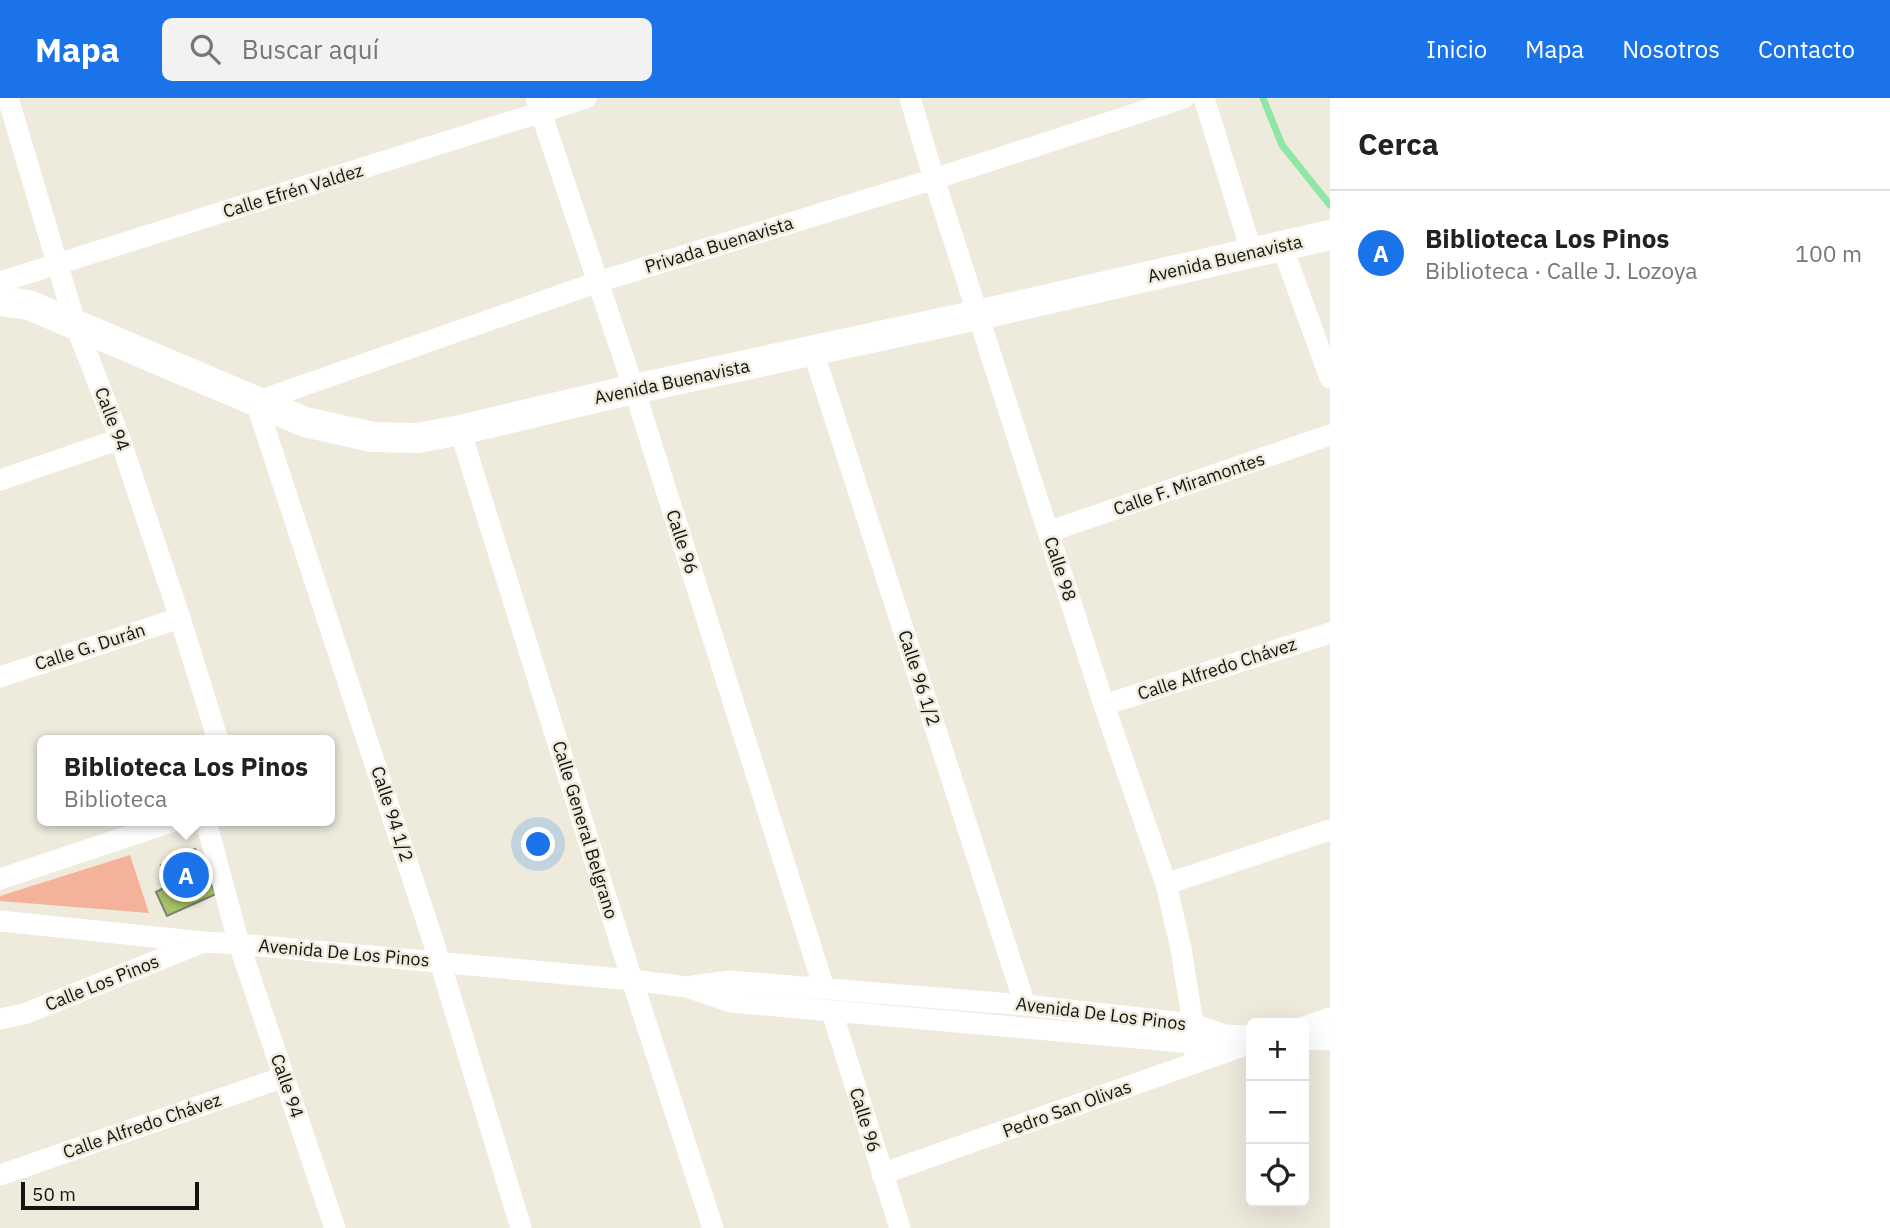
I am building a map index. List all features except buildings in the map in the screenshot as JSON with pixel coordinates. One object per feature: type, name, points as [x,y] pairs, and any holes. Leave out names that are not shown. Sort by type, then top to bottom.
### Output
[{"type":"street","name":"Calle 94","points":[[8,98],[75,323],[120,439],[216,735]]},
{"type":"street","name":"Calle Efrén Valdez","points":[[6,290],[58,265],[538,106],[586,98]]},
{"type":"street","name":"Calle 98","points":[[910,98],[1104,705],[1166,884],[1181,949],[1194,1043]]},
{"type":"street","name":"Privada Buenavista","points":[[256,402],[598,282],[934,179],[1184,98]]},
{"type":"street","points":[[1204,98],[1252,253]]},
{"type":"street","name":"Calle 96","points":[[538,106],[634,389],[824,988]]},
{"type":"street","name":"Avenida Buenavista","points":[[6,290],[75,323],[305,422],[372,437],[418,438],[1330,235]]},
{"type":"street","points":[[1282,246],[1330,378]]},
{"type":"street","name":"Calle 96 1/2","points":[[813,351],[1025,1005]]},
{"type":"street","name":"Calle 94 1/2","points":[[256,402],[440,962],[521,1228]]},
{"type":"street","name":"Calle General Belgrano","points":[[460,430],[632,980],[713,1228]]},
{"type":"street","name":"Calle F. Miramontes","points":[[1048,532],[1330,435]]},
{"type":"street","points":[[0,480],[120,439]]},
{"type":"street","name":"Calle G. Durán","points":[[0,677],[180,618]]},
{"type":"street","name":"Calle Alfredo Chávez","points":[[1104,705],[1330,633]]},
{"type":"street","points":[[0,879],[159,826]]},
{"type":"street","name":"Calle 94","points":[[207,826],[239,944],[335,1228]]},
{"type":"street","points":[[1166,884],[1330,830]]},
{"type":"street","name":"Avenida De Los Pinos","points":[[0,921],[632,980],[687,987],[731,1002],[832,1012],[1194,1043],[1224,1035],[1246,1036]]},
{"type":"street","name":"Calle Los Pinos","points":[[0,1018],[24,1014],[203,942]]},
{"type":"street","name":"Avenida De Los Pinos","points":[[687,987],[730,981],[1025,1005],[1194,1043]]},
{"type":"street","name":"Calle 96","points":[[832,1012],[900,1228]]},
{"type":"street","points":[[1309,1025],[1330,1018]]},
{"type":"street","points":[[1309,1039],[1330,1040]]},
{"type":"street","name":"Pedro San Olivas","points":[[882,1174],[1194,1043],[1246,1044]]},
{"type":"street","name":"Calle Alfredo Chávez","points":[[0,1175],[284,1077]]},
{"type":"shaded area","points":[[130,855],[149,913],[0,901],[0,896]]},
{"type":"waterway","points":[[1263,98],[1282,145],[1330,205]]},
{"type":"place","name":"Biblioteca Los Pinos","points":[[186,875]]}]
